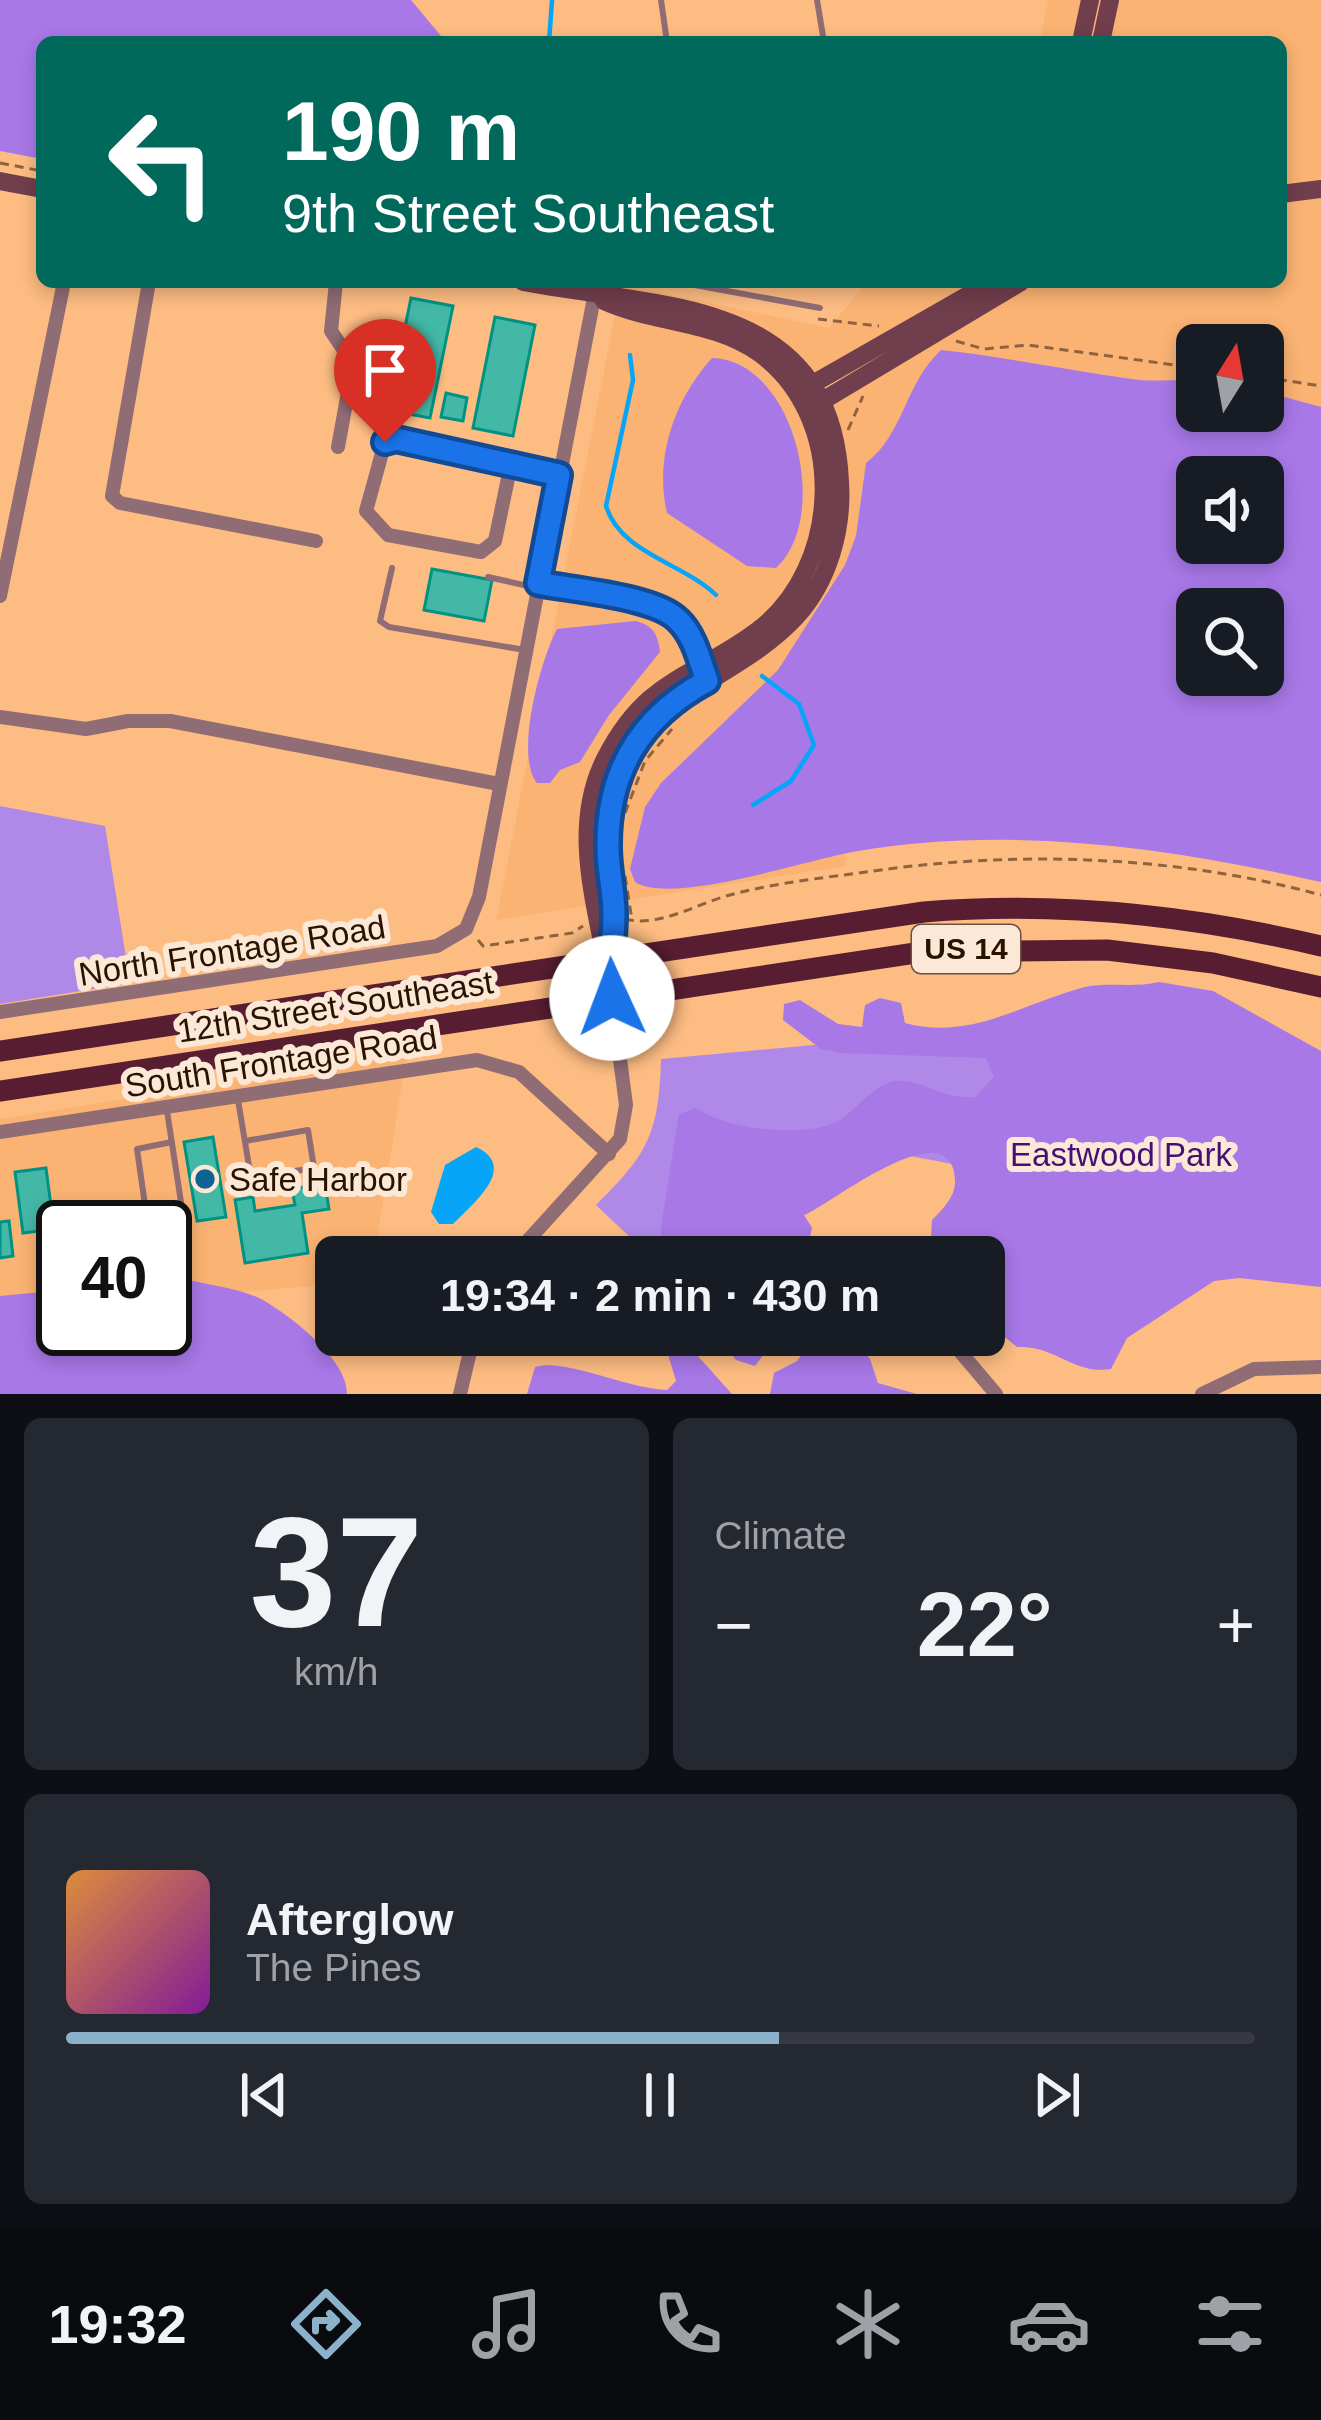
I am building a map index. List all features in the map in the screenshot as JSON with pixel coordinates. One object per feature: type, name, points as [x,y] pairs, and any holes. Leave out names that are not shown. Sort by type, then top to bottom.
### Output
[{"type":"main road","name":"12th Street Southeast","points":[[0,1051],[607,957],[974,908],[1135,914],[1321,946]]},
{"type":"main road","name":"12th Street Southeast","points":[[0,1091],[843,961],[990,947],[1160,955],[1321,987]]},
{"type":"street","points":[[1082,36],[1090,0]]},
{"type":"street","points":[[1102,36],[1110,0]]},
{"type":"street","points":[[0,181],[36,188]]},
{"type":"street","points":[[1287,193],[1321,189]]},
{"type":"street","points":[[0,596],[63,288]]},
{"type":"street","points":[[147,288],[112,496],[316,541]]},
{"type":"street","points":[[335,288],[331,331],[350,359],[351,376],[338,447]]},
{"type":"street","points":[[810,397],[982,288]]},
{"type":"street","points":[[810,397],[945,331],[1012,288]]},
{"type":"street","points":[[466,928],[479,897],[595,289],[629,312],[730,338],[759,353],[810,397],[840,471],[838,530],[829,560],[801,611],[781,632],[704,672],[665,682],[637,709],[605,758],[588,826],[605,916],[626,1120],[609,1154],[533,1236]]},
{"type":"street","points":[[511,464],[495,541],[481,552],[388,535],[366,511],[385,442],[396,439],[511,464],[559,475]]},
{"type":"street","points":[[537,586],[666,611],[687,631],[704,672]]},
{"type":"street","points":[[0,717],[86,729],[128,721],[170,722],[500,784]]},
{"type":"street","name":"North Frontage Road","points":[[0,1012],[437,946],[466,928]]},
{"type":"street","name":"South Frontage Road","points":[[0,1132],[477,1060],[519,1072],[609,1154]]},
{"type":"street","points":[[460,1394],[469,1356]]},
{"type":"street","points":[[964,1356],[996,1394]]},
{"type":"street","points":[[1202,1394],[1254,1369],[1321,1367]]},
{"type":"lane","points":[[662,0],[666,36]]},
{"type":"lane","points":[[817,0],[823,36]]},
{"type":"lane","points":[[711,288],[820,308]]},
{"type":"lane","points":[[392,568],[380,621],[389,628],[525,650]]},
{"type":"lane","points":[[488,577],[537,586]]},
{"type":"lane","points":[[237,1097],[251,1178],[314,1168],[308,1130],[245,1141]]},
{"type":"lane","points":[[167,1107],[183,1215],[147,1219],[136,1149],[172,1142]]},
{"type":"path","points":[[0,163],[36,170]]},
{"type":"path","points":[[945,331],[955,341],[984,349],[1028,345],[1176,365]]},
{"type":"path","points":[[1284,380],[1321,386]]},
{"type":"path","points":[[466,928],[483,946],[572,934],[605,916],[632,922],[731,894],[932,863],[1004,859],[1220,874],[1321,895]]},
{"type":"shaded area","points":[[1048,0],[1321,0],[1321,455],[1205,432],[1284,432],[1284,324],[1176,324],[1176,426],[953,382],[833,743],[846,866],[496,920],[620,288],[640,288],[829,328],[862,288],[1287,288],[1287,36],[1041,36]]},
{"type":"shaded area","points":[[0,806],[105,826],[130,983],[0,1004]]},
{"type":"shaded area","points":[[857,1041],[1125,1041],[995,1172],[857,1146],[760,1236],[629,1236],[596,1205],[628,1171],[647,1141],[657,1106],[661,1059]]},
{"type":"shaded area","points":[[407,1053],[377,1236],[315,1236],[315,1286],[192,1296],[192,1200],[36,1200],[36,1310],[0,1313],[0,1119]]},
{"type":"green space","points":[[0,0],[411,0],[441,36],[36,36],[36,158],[0,151]]},
{"type":"green space","points":[[941,350],[1140,380],[1176,381],[1176,432],[1284,432],[1284,397],[1321,407],[1321,882],[1149,850],[974,840],[858,851],[710,885],[653,888],[635,882],[630,869],[645,807],[661,783],[778,670],[845,565],[856,536],[866,463],[889,438],[919,378]]},
{"type":"green space","points":[[712,358],[741,366],[765,384],[796,445],[801,514],[793,544],[776,568],[747,566],[667,513],[663,471],[671,430],[688,392]]},
{"type":"green space","points":[[635,621],[654,631],[660,652],[609,715],[580,762],[560,770],[550,783],[537,783],[528,751],[529,730],[544,662],[557,629]]},
{"type":"green space","name":"Eastwood Park","points":[[1159,982],[1213,991],[1321,1051],[1321,1287],[1239,1278],[1214,1281],[1127,1338],[1111,1369],[1086,1368],[1043,1350],[1017,1347],[1005,1337],[1005,1236],[931,1236],[932,1220],[955,1186],[948,1160],[933,1153],[886,1167],[804,1215],[812,1228],[810,1236],[661,1236],[679,1114],[696,1108],[743,1126],[818,1128],[841,1119],[874,1091],[893,1082],[975,1097],[994,1077],[986,1058],[821,1049],[783,1020],[784,1004],[800,1000],[838,1024],[862,1027],[865,1005],[880,998],[901,1003],[905,1023],[952,1027],[996,1018],[1085,987]]},
{"type":"green space","points":[[192,1280],[244,1292],[303,1328],[315,1340],[315,1356],[330,1356],[338,1367],[347,1394],[0,1394],[0,1296],[36,1293],[36,1356],[192,1356]]},
{"type":"green space","points":[[668,1356],[698,1356],[732,1394],[527,1394],[535,1367],[548,1365],[667,1390],[676,1381]]},
{"type":"green space","points":[[733,1356],[762,1356],[755,1366]]},
{"type":"green space","points":[[801,1356],[868,1356],[878,1383],[917,1394],[770,1394],[774,1373]]},
{"type":"water","points":[[476,1147],[494,1165],[488,1186],[453,1224],[439,1224],[431,1212],[445,1165]]},
{"type":"building","points":[[411,298],[453,306],[430,418],[388,410]]},
{"type":"building","points":[[495,317],[535,325],[513,436],[473,428]]},
{"type":"building","points":[[446,393],[467,398],[463,421],[441,417]]},
{"type":"building","points":[[432,569],[492,580],[484,621],[424,610]]},
{"type":"building","name":"Safe Harbor","points":[[213,1137],[226,1217],[197,1221],[184,1142]]},
{"type":"building","points":[[46,1168],[50,1200],[36,1200],[36,1231],[23,1233],[15,1172]]},
{"type":"building","points":[[325,1184],[329,1209],[302,1213],[308,1253],[245,1263],[235,1200],[253,1197],[255,1211],[295,1205],[292,1189]]},
{"type":"building","points":[[9,1221],[13,1256],[0,1258],[0,1222]]},
{"type":"waterway","points":[[549,36],[552,0]]},
{"type":"waterway","points":[[630,355],[633,380],[606,506],[624,535],[716,595]]},
{"type":"waterway","points":[[753,805],[791,781],[814,745],[799,704],[762,676]]},
{"type":"place","name":"Safe Harbor","points":[[205,1179]]},
{"type":"route","points":[[385,442],[396,439],[559,475],[538,583],[666,611],[687,631],[701,662],[707,681],[658,712],[622,763],[612,787],[608,854],[614,916],[607,957],[612,998]]}]
